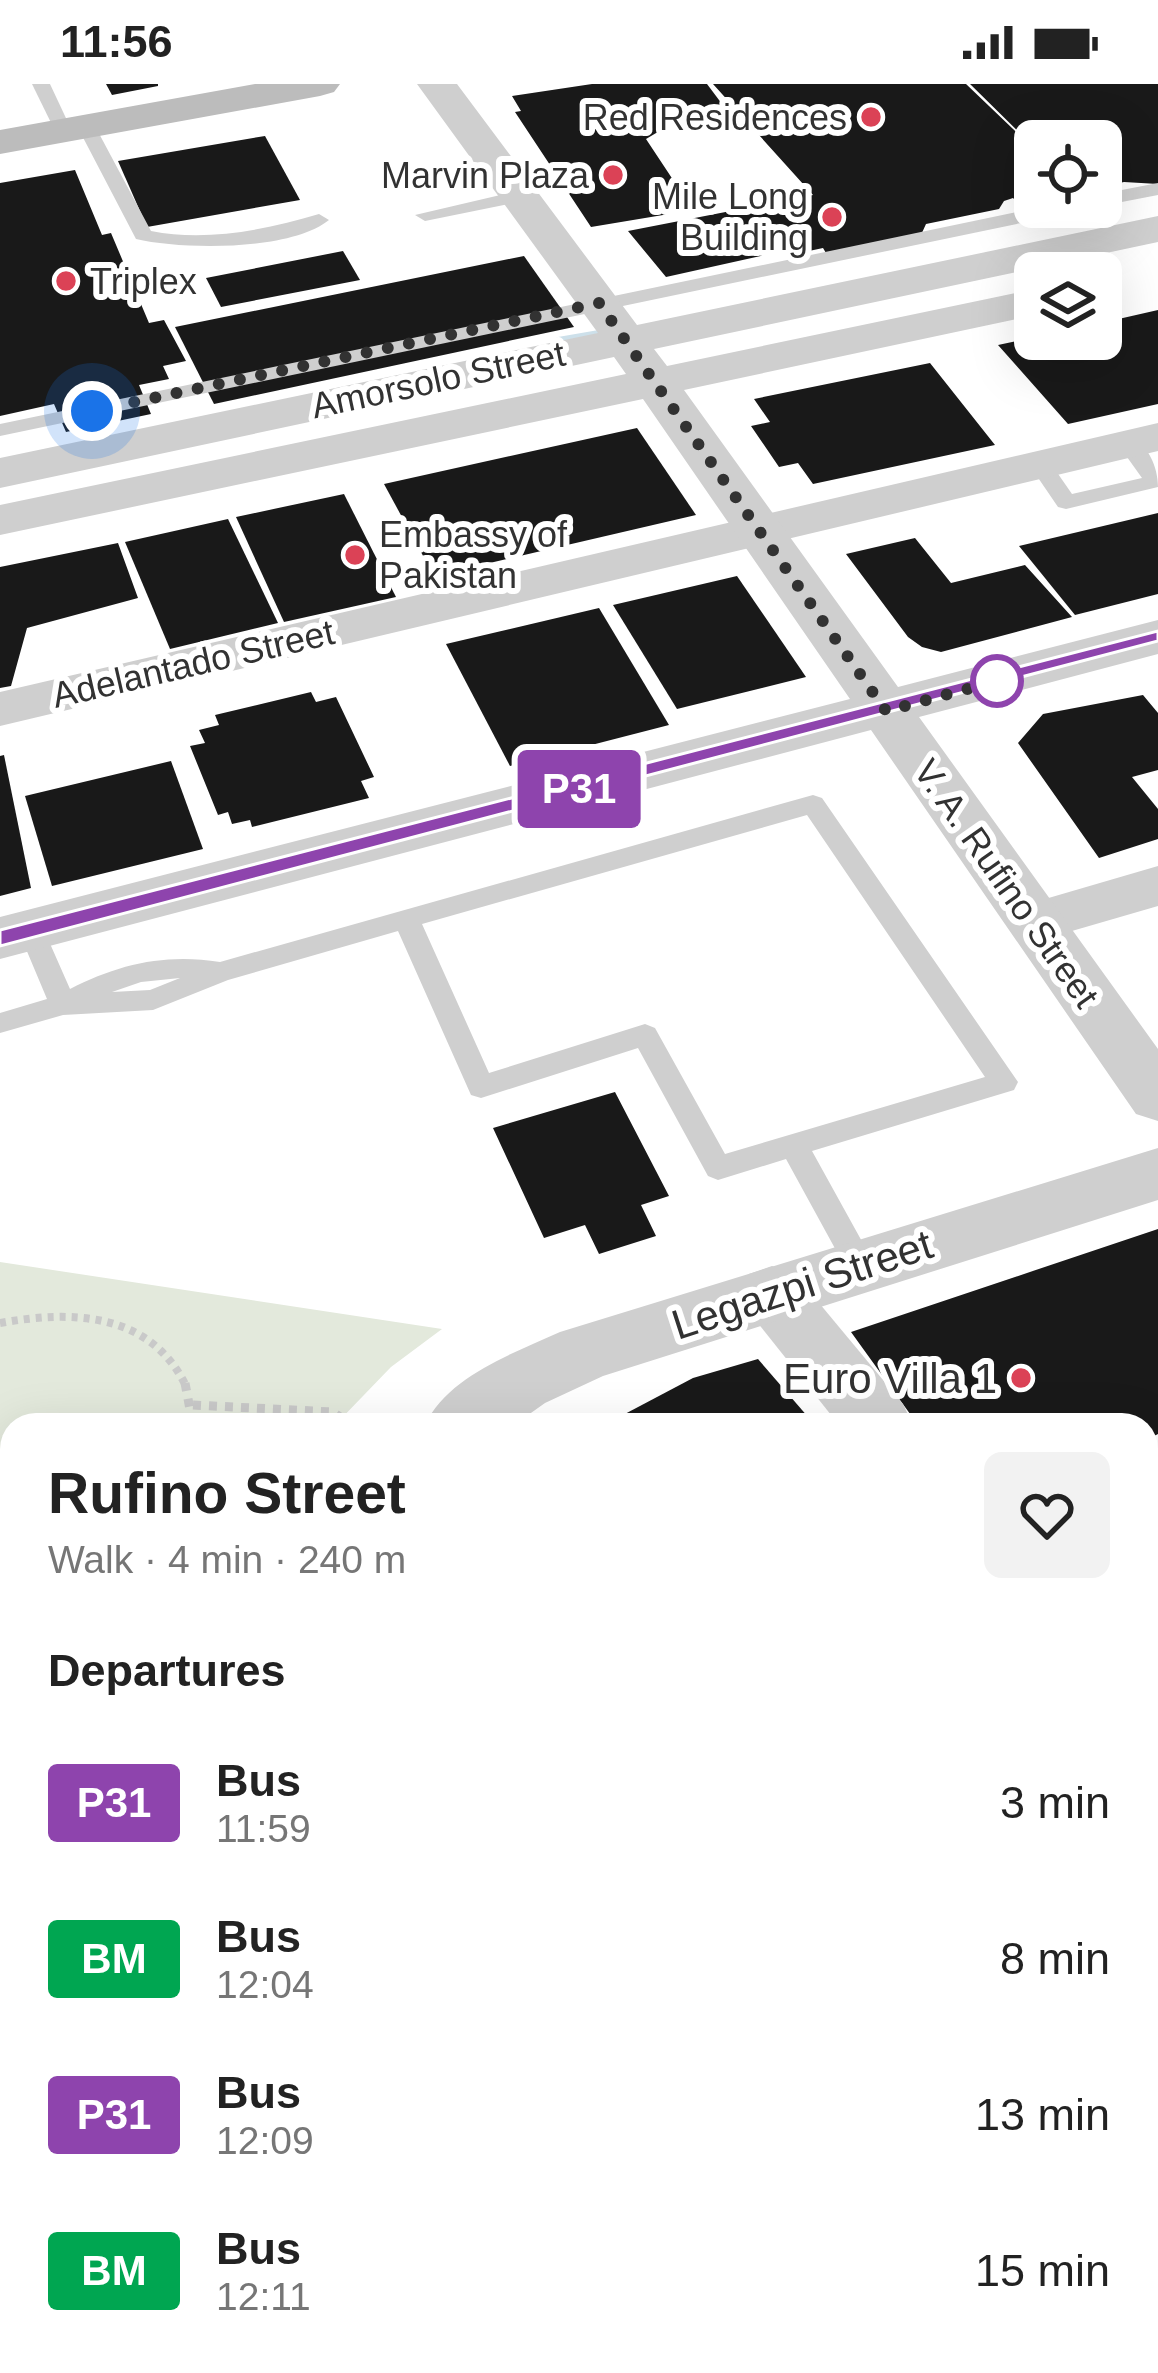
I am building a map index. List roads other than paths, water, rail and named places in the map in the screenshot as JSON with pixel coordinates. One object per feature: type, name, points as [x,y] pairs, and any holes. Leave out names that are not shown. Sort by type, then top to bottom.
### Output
[{"type":"main road","points":[[0,142],[320,84]]},
{"type":"street","name":"V. A. Rufino Street","points":[[437,84],[612,322],[1158,1097]]},
{"type":"street","name":"Amorsolo Street","points":[[0,472],[612,322],[1158,230]]},
{"type":"street","name":"Amorsolo Street","points":[[0,520],[1014,307]]},
{"type":"street","name":"Adelantado Street","points":[[0,709],[1143,440]]},
{"type":"street","points":[[15,934],[1158,637]]},
{"type":"street","points":[[1034,922],[1158,886]]},
{"type":"street","name":"Legazpi Street","points":[[477,1413],[520,1382],[584,1353],[1158,1174]]},
{"type":"street","points":[[772,1293],[869,1413]]},
{"type":"lane","points":[[41,84],[143,235],[165,243],[195,242],[319,220]]},
{"type":"lane","points":[[1122,196],[1158,189]]},
{"type":"lane","points":[[425,214],[522,196]]},
{"type":"lane","points":[[0,430],[612,322],[1014,221]]},
{"type":"lane","points":[[0,1023],[63,1006],[153,1000],[220,972],[406,918],[813,804],[1004,1082],[718,1168],[645,1035],[481,1087],[406,918]]},
{"type":"lane","points":[[15,934],[63,1006]]},
{"type":"lane","points":[[794,1146],[860,1264]]},
{"type":"waterway","points":[[558,340],[616,330]]},
{"type":"place","name":"Red Residences","points":[[871,117]]},
{"type":"place","name":"Marvin Plaza","points":[[613,175]]},
{"type":"place","name":"Mile Long Building","points":[[832,217]]},
{"type":"place","name":"Triplex","points":[[66,281]]},
{"type":"place","name":"Embassy of Pakistan","points":[[355,555]]},
{"type":"place","name":"Euro Villa 1","points":[[1021,1378]]}]
